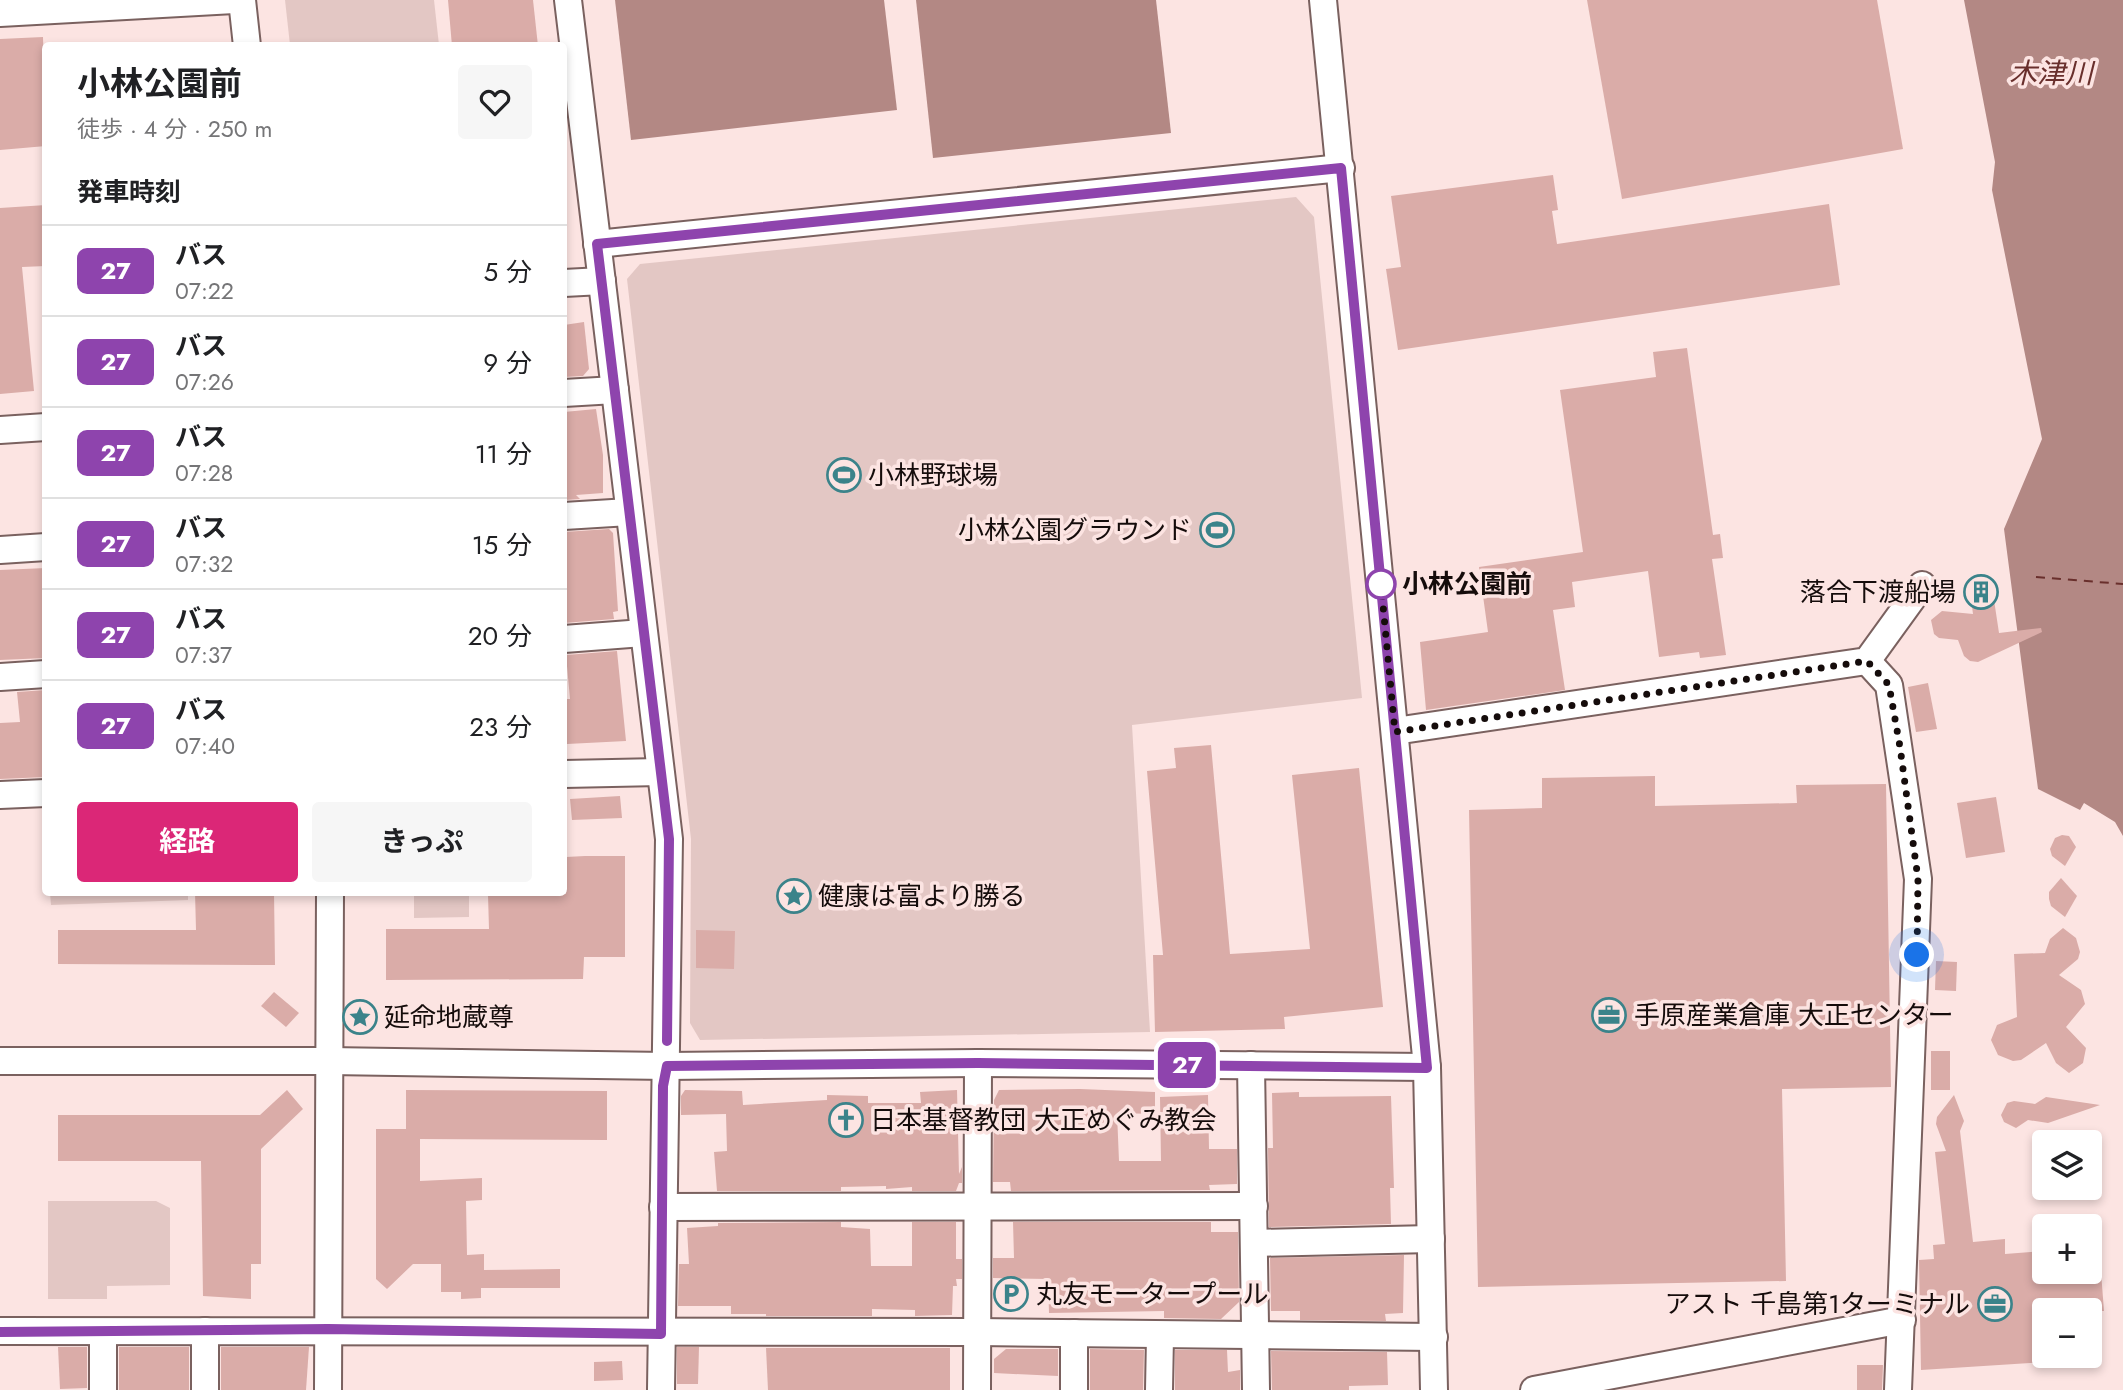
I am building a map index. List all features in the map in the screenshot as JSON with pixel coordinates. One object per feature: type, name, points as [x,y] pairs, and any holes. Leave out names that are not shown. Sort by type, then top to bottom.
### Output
[{"type":"street","points":[[0,13],[234,0]]},
{"type":"street","points":[[242,0],[247,42]]},
{"type":"street","points":[[568,0],[576,166],[597,244],[669,839],[667,1066],[663,1086],[661,1390]]},
{"type":"street","points":[[1323,0],[1427,1068],[1434,1390]]},
{"type":"street","points":[[597,244],[1341,168]]},
{"type":"street","points":[[567,283],[602,281]]},
{"type":"street","points":[[567,393],[615,390]]},
{"type":"street","points":[[0,429],[42,427]]},
{"type":"street","points":[[567,516],[629,512]]},
{"type":"street","points":[[0,550],[42,547]]},
{"type":"street","points":[[1395,732],[1867,661],[1922,585]]},
{"type":"street","points":[[567,639],[643,634]]},
{"type":"street","points":[[1867,661],[1889,685],[1918,879],[1898,1390]]},
{"type":"street","points":[[0,677],[42,674]]},
{"type":"street","points":[[567,774],[660,772]]},
{"type":"street","points":[[0,795],[42,793]]},
{"type":"street","points":[[328,1390],[330,896]]},
{"type":"street","points":[[0,1061],[329,1061],[667,1066],[978,1063],[1427,1068]]},
{"type":"street","points":[[977,1390],[978,1063]]},
{"type":"street","points":[[1251,1065],[1255,1390]]},
{"type":"street","points":[[663,1207],[977,1204],[1254,1206]]},
{"type":"street","points":[[1254,1242],[1431,1239]]},
{"type":"street","points":[[1534,1390],[1902,1320]]},
{"type":"street","points":[[0,1332],[328,1329],[661,1334],[978,1332],[1434,1337]]},
{"type":"street","points":[[205,1331],[205,1390]]},
{"type":"street","points":[[103,1332],[103,1390]]},
{"type":"street","points":[[1074,1333],[1074,1390]]},
{"type":"street","points":[[1159,1390],[1160,1336]]},
{"type":"shaded area","points":[[285,0],[434,0],[439,42],[290,42]]},
{"type":"shaded area","points":[[1296,197],[1314,217],[1362,698],[1132,725],[1150,1032],[700,1040],[690,1023],[691,839],[627,279],[640,264]]},
{"type":"shaded area","points":[[50,896],[188,896],[188,900],[51,905]]},
{"type":"shaded area","points":[[414,896],[469,896],[469,917],[414,918]]},
{"type":"shaded area","points":[[48,1201],[156,1201],[170,1208],[170,1285],[107,1286],[107,1299],[48,1299]]},
{"type":"water","points":[[615,0],[884,0],[897,110],[631,140]]},
{"type":"water","points":[[916,0],[1156,0],[1171,133],[933,158]]},
{"type":"water","name":"木津川","points":[[1964,0],[2123,0],[2123,836],[2115,822],[2084,803],[2080,810],[2038,789],[2004,529],[2042,439],[1992,190],[1995,162]]},
{"type":"building","points":[[448,0],[533,0],[538,42],[452,42]]},
{"type":"building","points":[[1587,0],[1877,0],[1903,149],[1622,199]]},
{"type":"building","points":[[43,37],[42,146],[0,150],[0,39]]},
{"type":"building","points":[[1553,175],[1558,210],[1552,211],[1557,244],[1829,204],[1840,285],[1398,350],[1386,269],[1401,267],[1391,196]]},
{"type":"building","points":[[42,205],[42,266],[22,267],[34,391],[0,394],[0,208]]},
{"type":"building","points":[[584,322],[589,369],[583,376],[567,377],[567,325]]},
{"type":"building","points":[[1687,348],[1713,535],[1720,534],[1723,558],[1712,559],[1726,655],[1700,658],[1699,652],[1659,657],[1648,571],[1572,582],[1575,607],[1553,610],[1565,690],[1426,710],[1420,642],[1488,632],[1479,567],[1583,552],[1560,390],[1656,377],[1653,352]]},
{"type":"building","points":[[596,409],[603,455],[603,493],[576,495],[580,499],[567,500],[567,412]]},
{"type":"building","points":[[609,529],[613,533],[618,611],[613,612],[614,619],[567,623],[567,532]]},
{"type":"building","points":[[42,568],[42,658],[0,660],[0,570]]},
{"type":"building","points":[[1991,580],[1999,633],[2041,628],[2042,632],[1978,662],[1970,661],[1964,656],[1958,640],[1939,638],[1934,634],[1931,620],[1942,611],[1973,614],[1969,584]]},
{"type":"building","points":[[617,651],[626,741],[567,744],[567,699],[570,699],[567,655]]},
{"type":"building","points":[[1928,683],[1937,729],[1916,732],[1908,687]]},
{"type":"building","points":[[42,690],[42,777],[0,779],[0,723],[20,722],[17,692]]},
{"type":"building","points":[[1211,745],[1230,954],[1310,949],[1292,775],[1359,768],[1383,1007],[1284,1017],[1285,1029],[1155,1032],[1153,955],[1163,955],[1147,771],[1176,768],[1174,748]]},
{"type":"building","points":[[1655,776],[1655,806],[1797,803],[1796,785],[1886,784],[1891,1087],[1782,1089],[1786,1281],[1478,1287],[1469,810],[1542,808],[1542,778]]},
{"type":"building","points":[[620,796],[622,818],[572,820],[570,799]]},
{"type":"building","points":[[1996,797],[2005,852],[1966,858],[1957,803]]},
{"type":"building","points":[[2069,836],[2076,847],[2065,866],[2052,856],[2050,849],[2055,838]]},
{"type":"building","points":[[625,856],[625,957],[584,957],[583,979],[386,980],[386,929],[489,929],[488,896],[567,896],[567,857]]},
{"type":"building","points":[[2061,878],[2077,896],[2065,917],[2051,906],[2049,899],[2049,892]]},
{"type":"building","points":[[195,896],[274,896],[275,965],[58,964],[58,930],[196,930]]},
{"type":"building","points":[[2063,928],[2076,938],[2080,952],[2078,959],[2059,975],[2081,990],[2085,1004],[2066,1027],[2086,1048],[2083,1063],[2069,1073],[2056,1063],[2046,1043],[2021,1060],[2013,1061],[1998,1055],[1991,1040],[1997,1025],[2017,1017],[2014,954],[2045,953],[2050,939]]},
{"type":"building","points":[[696,930],[735,931],[734,969],[696,968]]},
{"type":"building","points":[[1936,961],[1957,962],[1956,991],[1935,990]]},
{"type":"building","points":[[274,992],[299,1013],[286,1027],[261,1006]]},
{"type":"building","points":[[1931,1051],[1950,1051],[1950,1090],[1931,1090]]},
{"type":"building","points":[[287,1090],[303,1109],[261,1149],[261,1264],[251,1264],[251,1299],[203,1296],[201,1161],[58,1161],[58,1115],[260,1115]]},
{"type":"building","points":[[406,1090],[607,1091],[607,1140],[420,1139],[420,1181],[482,1178],[482,1200],[466,1201],[467,1255],[484,1254],[484,1270],[560,1269],[560,1288],[481,1288],[481,1298],[461,1299],[461,1292],[441,1292],[441,1264],[413,1264],[387,1289],[376,1279],[376,1129],[406,1129]]},
{"type":"building","points":[[685,1090],[742,1091],[743,1105],[827,1100],[827,1095],[868,1096],[868,1103],[921,1103],[920,1092],[957,1090],[959,1174],[962,1167],[962,1183],[959,1183],[956,1191],[912,1191],[912,1187],[886,1189],[886,1186],[841,1187],[841,1191],[717,1191],[714,1152],[727,1151],[726,1114],[681,1115],[681,1096]]},
{"type":"building","points":[[999,1090],[1155,1092],[1155,1114],[1117,1113],[1119,1161],[1161,1161],[1160,1097],[1208,1095],[1209,1149],[1237,1149],[1237,1184],[1209,1185],[1210,1190],[1011,1191],[1010,1182],[993,1182],[994,1100]]},
{"type":"building","points":[[1299,1092],[1299,1097],[1391,1096],[1394,1188],[1390,1188],[1391,1224],[1269,1227],[1268,1148],[1273,1148],[1272,1093]]},
{"type":"building","points":[[1954,1095],[1964,1121],[1960,1131],[1973,1242],[2005,1239],[2005,1254],[2032,1252],[2032,1284],[2102,1284],[2104,1311],[2102,1298],[2032,1298],[2032,1363],[1921,1370],[1919,1260],[1934,1259],[1933,1245],[1945,1244],[1935,1152],[1946,1151],[1936,1124],[1937,1117]]},
{"type":"building","points":[[2046,1097],[2100,1105],[2048,1123],[2028,1120],[2016,1128],[2004,1122],[2001,1115],[2007,1103],[2014,1101],[2035,1104]]},
{"type":"building","points":[[841,1222],[841,1227],[870,1229],[871,1266],[912,1266],[912,1222],[956,1222],[956,1259],[962,1259],[962,1279],[956,1279],[957,1286],[953,1286],[952,1315],[915,1316],[915,1310],[872,1309],[872,1316],[766,1316],[731,1314],[731,1306],[678,1306],[679,1264],[689,1264],[687,1228],[718,1226],[718,1223]]},
{"type":"building","points":[[1013,1222],[1211,1222],[1211,1232],[1238,1232],[1239,1302],[1221,1319],[1164,1318],[1164,1311],[1049,1313],[1048,1279],[993,1278],[993,1258],[1014,1258]]},
{"type":"building","points":[[1404,1255],[1403,1313],[1385,1314],[1386,1321],[1300,1320],[1300,1311],[1271,1311],[1270,1258]]},
{"type":"building","points":[[58,1347],[87,1347],[87,1388],[60,1389]]},
{"type":"building","points":[[119,1347],[189,1347],[189,1390],[119,1390]]},
{"type":"building","points":[[221,1347],[309,1347],[306,1390],[221,1390]]},
{"type":"building","points":[[677,1347],[699,1347],[698,1384],[677,1384]]},
{"type":"building","points":[[766,1348],[950,1348],[950,1390],[768,1390]]},
{"type":"building","points":[[1006,1349],[1058,1349],[1058,1376],[994,1373],[994,1359]]},
{"type":"building","points":[[1090,1349],[1144,1350],[1143,1390],[1090,1390]]},
{"type":"building","points":[[1175,1350],[1227,1350],[1228,1372],[1240,1370],[1240,1390],[1175,1390]]},
{"type":"building","points":[[1271,1351],[1387,1352],[1388,1385],[1349,1386],[1349,1390],[1272,1390]]},
{"type":"building","points":[[622,1361],[623,1380],[594,1381],[594,1362]]},
{"type":"building","points":[[1857,1365],[1883,1365],[1882,1390],[1857,1390]]},
{"type":"ferry route","points":[[2036,577],[2123,584]]},
{"type":"bus line","name":"27","points":[[0,1332],[328,1329],[661,1334],[663,1086],[667,1066],[978,1063],[1427,1068],[1341,168],[597,244],[669,839],[667,1041]]},
{"type":"place","name":"小林野球場","points":[[844,475]]},
{"type":"place","name":"小林公園グラウンド","points":[[1217,530]]},
{"type":"place","name":"小林公園前","points":[[1381,584]]},
{"type":"place","name":"落合下渡船場","points":[[1981,592]]},
{"type":"place","name":"健康は富より勝る","points":[[794,896]]},
{"type":"place","name":"手原産業倉庫 大正センター","points":[[1609,1015]]},
{"type":"place","name":"延命地蔵尊","points":[[360,1017]]},
{"type":"place","name":"日本基督教団 大正めぐみ教会","points":[[846,1120]]},
{"type":"place","name":"丸友モータープール","points":[[1011,1294]]},
{"type":"place","name":"アスト 千島第1ターミナル","points":[[1995,1304]]},
{"type":"route","points":[[1381,584],[1395,732],[1867,661],[1889,685],[1900,747],[1918,879],[1917,955]]}]
